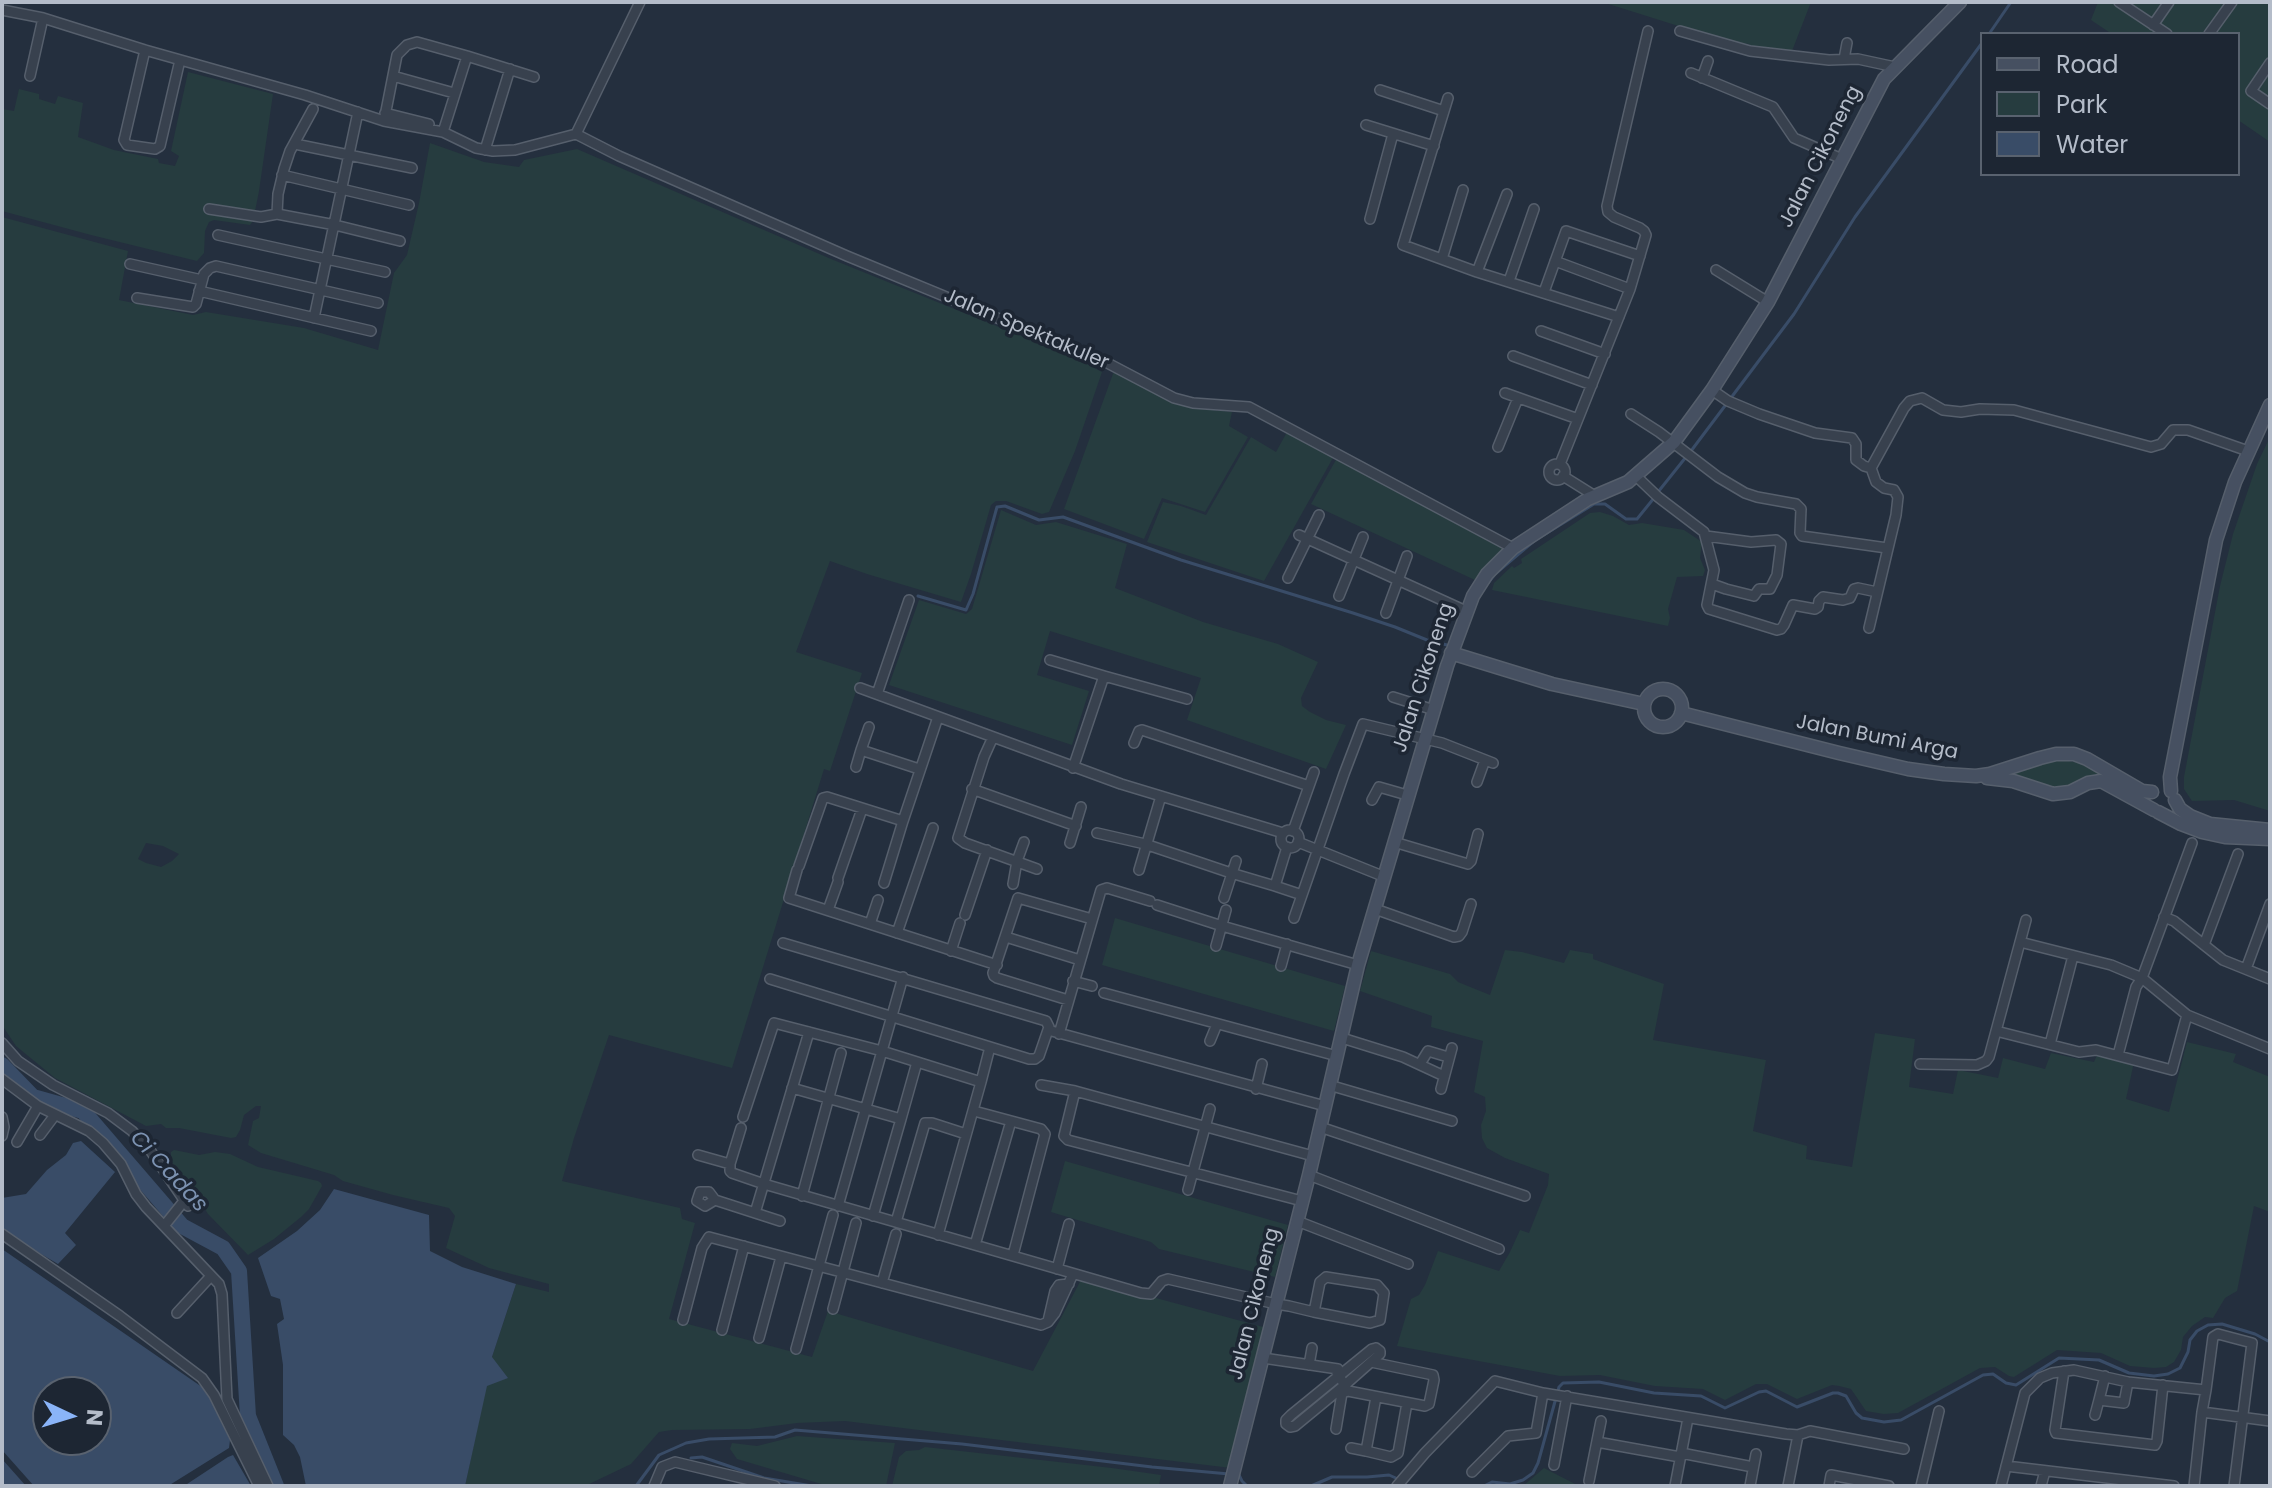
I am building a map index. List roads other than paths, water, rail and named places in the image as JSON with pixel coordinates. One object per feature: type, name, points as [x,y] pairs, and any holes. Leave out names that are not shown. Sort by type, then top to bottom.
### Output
[{"type":"street","points":[[2,10],[43,18],[358,112],[444,130],[485,150],[515,150],[576,134],[640,2]]},
{"type":"street","name":"Jalan Cikoneng","points":[[1233,1478],[1358,965],[1407,795],[1466,611],[1487,574],[1513,548],[1565,513],[1628,482],[1674,442],[1712,390],[1768,302],[1891,72],[1960,2]]},
{"type":"street","points":[[2119,2],[2164,32]]},
{"type":"street","points":[[2153,25],[2169,2]]},
{"type":"street","points":[[2210,32],[2232,2]]},
{"type":"street","points":[[30,76],[43,18]]},
{"type":"street","points":[[1595,496],[1563,476],[1554,480],[1549,474],[1550,468],[1560,464],[1605,354],[1630,289],[1646,235],[1644,231],[1614,217],[1607,206],[1648,31]]},
{"type":"street","points":[[1680,31],[1750,51],[1858,59],[1891,72]]},
{"type":"street","points":[[384,117],[397,55],[411,42],[534,77]]},
{"type":"street","points":[[1844,59],[1847,43]]},
{"type":"street","points":[[145,50],[124,140],[127,145],[155,149],[160,146],[180,60]]},
{"type":"street","points":[[444,130],[467,56]]},
{"type":"street","points":[[1702,78],[1708,61]]},
{"type":"street","points":[[2270,63],[2251,91],[2270,104]]},
{"type":"street","points":[[485,150],[510,69]]},
{"type":"street","points":[[1691,73],[1773,107],[1794,138],[1842,159]]},
{"type":"street","points":[[393,76],[454,93]]},
{"type":"street","points":[[1380,90],[1444,111]]},
{"type":"street","points":[[1448,98],[1403,245],[1619,317]]},
{"type":"street","points":[[277,214],[282,175],[313,109]]},
{"type":"street","points":[[314,318],[358,112]]},
{"type":"street","points":[[1366,125],[1434,146]]},
{"type":"street","name":"Jalan Spektakuler","points":[[576,134],[619,156],[847,256],[1096,357],[1174,398],[1193,403],[1249,407],[1513,548]]},
{"type":"street","points":[[1370,219],[1393,134]]},
{"type":"street","points":[[295,144],[412,168]]},
{"type":"street","points":[[282,175],[409,205]]},
{"type":"street","points":[[1442,259],[1463,190]]},
{"type":"street","points":[[1477,272],[1507,194]]},
{"type":"street","points":[[209,209],[261,217],[277,214],[400,241]]},
{"type":"street","points":[[1509,281],[1534,209]]},
{"type":"street","points":[[1544,292],[1566,231],[1640,256]]},
{"type":"street","points":[[218,235],[385,272]]},
{"type":"street","points":[[1555,261],[1630,289]]},
{"type":"street","points":[[130,264],[202,280]]},
{"type":"street","points":[[137,298],[190,308],[196,304],[207,270],[216,266],[378,303]]},
{"type":"street","points":[[1716,270],[1768,302]]},
{"type":"street","points":[[199,291],[371,331]]},
{"type":"street","points":[[1541,331],[1605,354]]},
{"type":"street","points":[[1513,356],[1592,385]]},
{"type":"street","points":[[1712,390],[1730,402],[1815,433],[1852,438],[1856,444],[1856,460],[1871,468]]},
{"type":"street","points":[[1505,393],[1578,419]]},
{"type":"street","points":[[1498,447],[1518,398]]},
{"type":"street","points":[[1869,628],[1898,497],[1894,490],[1876,482],[1871,468],[1910,401],[1922,398],[1943,410],[1961,412],[2014,410],[2151,447],[2161,444],[2173,430],[2188,430],[2248,451]]},
{"type":"street","points":[[2156,811],[2150,803],[2164,793],[2170,777],[2210,567],[2235,482],[2270,405]]},
{"type":"street","points":[[1631,414],[1745,493],[1796,504],[1801,509],[1802,536],[1887,548]]},
{"type":"street","points":[[1636,476],[1654,494],[1704,532],[1714,570],[1708,608],[1777,630],[1784,625],[1793,605],[1815,609],[1823,597],[1843,600],[1850,598],[1854,589],[1858,588],[1877,592]]},
{"type":"street","points":[[1288,578],[1302,538],[1319,515]]},
{"type":"street","points":[[1706,536],[1751,542],[1776,540],[1781,544],[1777,575],[1770,589],[1759,589],[1754,596],[1712,584]]},
{"type":"street","points":[[1339,596],[1363,537]]},
{"type":"street","points":[[1302,538],[1466,611]]},
{"type":"street","points":[[1386,613],[1407,556]]},
{"type":"street","points":[[877,694],[909,600]]},
{"type":"street","points":[[1451,653],[1552,684],[1644,704]]},
{"type":"street","points":[[1050,660],[1187,699]]},
{"type":"street","points":[[1073,768],[1104,676]]},
{"type":"street","points":[[860,688],[1073,768],[1298,835],[1298,842],[1293,847],[1287,847]]},
{"type":"street","points":[[1670,690],[1679,698],[1681,713],[1675,723],[1657,726],[1647,719],[1644,704],[1652,692],[1670,690]]},
{"type":"street","points":[[1393,697],[1434,710]]},
{"type":"street","name":"Jalan Bumi Arga","points":[[1681,713],[1908,769],[1976,776],[2056,754],[2074,754],[2142,791],[2164,793],[2197,820],[2227,827],[2270,830]]},
{"type":"street","points":[[884,883],[938,717]]},
{"type":"street","points":[[1294,918],[1363,724],[1442,743],[1489,762],[1477,782]]},
{"type":"street","points":[[856,767],[869,727]]},
{"type":"street","points":[[1134,743],[1142,730],[1309,786]]},
{"type":"street","points":[[993,737],[972,789],[958,838],[1037,869]]},
{"type":"street","points":[[861,750],[919,769]]},
{"type":"street","points":[[1287,847],[1281,839],[1288,832],[1314,772]]},
{"type":"street","points":[[1976,776],[2029,785],[2053,794],[2070,792],[2088,783],[2101,781],[2202,832],[2225,837],[2270,839]]},
{"type":"street","points":[[1372,800],[1379,787],[1407,795]]},
{"type":"street","points":[[972,789],[1076,826]]},
{"type":"street","points":[[2156,811],[2169,811],[2164,793]]},
{"type":"street","points":[[1139,870],[1161,796]]},
{"type":"street","points":[[903,821],[823,798],[789,898],[997,965]]},
{"type":"street","points":[[1070,843],[1081,807]]},
{"type":"street","points":[[828,910],[862,809]]},
{"type":"street","points":[[897,933],[933,828]]},
{"type":"street","points":[[1097,833],[1145,844],[1302,895]]},
{"type":"street","points":[[1394,842],[1468,864],[1478,834]]},
{"type":"street","points":[[1013,884],[1024,842]]},
{"type":"street","points":[[1298,842],[1385,877]]},
{"type":"street","points":[[2118,1055],[2136,987],[2192,843]]},
{"type":"street","points":[[1275,886],[1287,847]]},
{"type":"street","points":[[951,951],[987,850]]},
{"type":"street","points":[[2204,945],[2238,854]]},
{"type":"street","points":[[1224,898],[1236,861]]},
{"type":"street","points":[[1059,1034],[1103,888],[1358,965]]},
{"type":"street","points":[[1068,1000],[997,978],[993,973],[1020,898],[1092,919]]},
{"type":"street","points":[[870,924],[878,900]]},
{"type":"street","points":[[1375,909],[1454,937],[1462,932],[1471,904]]},
{"type":"street","points":[[2246,969],[2270,904]]},
{"type":"street","points":[[1216,946],[1226,910]]},
{"type":"street","points":[[2164,917],[2174,921],[2223,960],[2270,979]]},
{"type":"street","points":[[1920,1064],[1977,1065],[1989,1057],[2026,920]]},
{"type":"street","points":[[1006,937],[1080,960]]},
{"type":"street","points":[[2020,942],[2111,965],[2142,978],[2187,1015],[2270,1049]]},
{"type":"street","points":[[770,979],[990,1047],[1035,1059],[1039,1056],[1049,1027],[1046,1021],[783,943]]},
{"type":"street","points":[[1281,966],[1287,944]]},
{"type":"street","points":[[2050,1044],[2073,956]]},
{"type":"street","points":[[796,1349],[903,977]]},
{"type":"street","points":[[1073,981],[1092,986]]},
{"type":"street","points":[[1104,993],[1337,1056]]},
{"type":"street","points":[[1996,1031],[2079,1052],[2096,1050],[2172,1070],[2187,1015]]},
{"type":"street","points":[[981,1082],[882,1051],[778,1023],[772,1024],[730,1171],[836,1211],[873,1216],[1013,1255],[1057,1269],[1071,1279],[1149,1294],[1168,1279],[1276,1304],[1314,1312],[1370,1323],[1380,1320],[1384,1293],[1377,1285],[1326,1277],[1320,1282],[1314,1312]]},
{"type":"street","points":[[1210,1041],[1217,1024]]},
{"type":"street","points":[[1048,1030],[1325,1106]]},
{"type":"street","points":[[755,1213],[809,1032]]},
{"type":"street","points":[[1342,1038],[1420,1064],[1444,1076]]},
{"type":"street","points":[[2,1043],[18,1061],[53,1085],[108,1113],[138,1136],[186,1203],[169,1220]]},
{"type":"street","points":[[938,1235],[990,1047]]},
{"type":"street","points":[[1420,1064],[1428,1051],[1450,1052],[1441,1089]]},
{"type":"street","points":[[802,1196],[841,1053]]},
{"type":"street","points":[[873,1216],[917,1062]]},
{"type":"street","points":[[1256,1089],[1262,1064]]},
{"type":"street","points":[[2,1079],[38,1106],[89,1131],[111,1150],[136,1194],[169,1220],[219,1284],[227,1399],[268,1486]]},
{"type":"street","points":[[1216,1090],[1219,1079]]},
{"type":"street","points":[[1041,1085],[1075,1091],[1313,1156]]},
{"type":"street","points":[[1329,1085],[1452,1121]]},
{"type":"street","points":[[792,1088],[901,1119]]},
{"type":"street","points":[[1075,1091],[1064,1136],[1068,1140],[1302,1201]]},
{"type":"street","points":[[17,1142],[38,1106]]},
{"type":"street","points":[[1188,1190],[1210,1109]]},
{"type":"street","points":[[974,1111],[1041,1129],[1045,1134],[1013,1255]]},
{"type":"street","points":[[40,1135],[55,1115]]},
{"type":"street","points":[[2,1117],[2,1136]]},
{"type":"street","points":[[975,1245],[1011,1121]]},
{"type":"street","points":[[896,1222],[925,1123],[966,1134]]},
{"type":"street","points":[[1320,1127],[1525,1196]]},
{"type":"street","points":[[698,1155],[730,1164]]},
{"type":"street","points":[[1309,1175],[1499,1249]]},
{"type":"street","points":[[715,1200],[780,1221]]},
{"type":"street","points":[[1297,1221],[1408,1264]]},
{"type":"street","points":[[833,1309],[856,1223]]},
{"type":"street","points":[[1057,1269],[1069,1224]]},
{"type":"street","points":[[2,1234],[120,1316],[202,1378],[214,1395],[259,1486]]},
{"type":"street","points":[[882,1283],[896,1234]]},
{"type":"street","points":[[683,1320],[706,1239],[714,1237],[1041,1325],[1048,1322],[1055,1291],[1071,1279]]},
{"type":"street","points":[[722,1330],[744,1246]]},
{"type":"street","points":[[759,1338],[781,1257]]},
{"type":"street","points":[[177,1313],[211,1276]]},
{"type":"street","points":[[2194,1486],[2213,1337],[2218,1334],[2250,1341],[2252,1345],[2234,1486]]},
{"type":"street","points":[[1309,1365],[1312,1348]]},
{"type":"street","points":[[1346,1377],[1295,1426],[1286,1424],[1291,1415],[1346,1377],[1371,1362],[1380,1351],[1372,1349],[1346,1377]]},
{"type":"street","points":[[1263,1358],[1309,1365],[1346,1377],[1376,1397],[1425,1406],[1429,1404],[1433,1375],[1371,1362]]},
{"type":"street","points":[[2001,1486],[2025,1393],[2040,1378],[2074,1370],[2128,1382],[2206,1390]]},
{"type":"street","points":[[2064,1371],[2056,1433],[2155,1445],[2163,1385]]},
{"type":"street","points":[[2095,1415],[2105,1376]]},
{"type":"street","points":[[1336,1429],[1346,1377]]},
{"type":"street","points":[[1397,1486],[1493,1382],[1688,1418],[1798,1435],[1810,1431],[1904,1449]]},
{"type":"street","points":[[2099,1400],[2125,1403],[2128,1382]]},
{"type":"street","points":[[1554,1465],[1557,1395]]},
{"type":"street","points":[[1472,1472],[1506,1437],[1536,1433],[1557,1395]]},
{"type":"street","points":[[1366,1451],[1376,1397]]},
{"type":"street","points":[[1351,1448],[1391,1457],[1397,1455],[1407,1403]]},
{"type":"street","points":[[1921,1486],[1939,1411]]},
{"type":"street","points":[[2202,1412],[2270,1421]]},
{"type":"street","points":[[1675,1486],[1688,1418]]},
{"type":"street","points":[[1589,1481],[1601,1421]]},
{"type":"street","points":[[1798,1435],[1789,1485],[1803,1486]]},
{"type":"street","points":[[1597,1442],[1753,1467]]},
{"type":"street","points":[[1750,1486],[1756,1454]]},
{"type":"street","points":[[654,1486],[666,1464],[680,1462],[775,1486]]},
{"type":"street","points":[[2006,1466],[2174,1486]]},
{"type":"street","points":[[2041,1486],[2045,1471]]},
{"type":"street","points":[[1829,1486],[1832,1475],[1889,1486]]},
{"type":"water","points":[[81,1141],[115,1172],[65,1233],[76,1245],[58,1264],[2,1231],[2,1198],[26,1194],[47,1170],[66,1155],[73,1143]]},
{"type":"water","points":[[334,1189],[429,1215],[430,1251],[462,1267],[516,1284],[492,1357],[508,1378],[487,1386],[465,1486],[306,1486],[300,1457],[294,1445],[283,1435],[283,1365],[277,1324],[284,1319],[280,1299],[271,1296],[258,1258],[297,1231],[320,1210]]},
{"type":"water","points":[[2,1249],[202,1387],[230,1440],[229,1448],[168,1486],[34,1486],[2,1450]]},
{"type":"water","points":[[233,1455],[251,1486],[184,1486],[228,1457]]},
{"type":"water","points":[[2,1459],[26,1486],[2,1486]]},
{"type":"waterway","points":[[1990,32],[2011,2]]},
{"type":"waterway","points":[[1691,451],[1794,314],[1855,217],[1980,46]]},
{"type":"waterway","points":[[1658,492],[1686,457]]},
{"type":"waterway","points":[[1488,583],[1534,541],[1594,504],[1605,504],[1626,519],[1637,519],[1654,498]]},
{"type":"waterway","points":[[918,596],[966,610],[997,507],[1005,506],[1039,520],[1063,517],[1181,560],[1447,645]]},
{"type":"waterway","name":"Ci Cadas","points":[[2,1065],[33,1097],[83,1111],[182,1226],[223,1248],[239,1271],[248,1416],[276,1486]]},
{"type":"waterway","points":[[1484,1486],[1492,1482],[1510,1484],[1533,1473],[1559,1387],[1563,1383],[1599,1382],[1654,1393],[1701,1396],[1725,1408],[1766,1391],[1797,1407],[1838,1393],[1846,1396],[1862,1418],[1884,1422],[1901,1420],[1983,1375],[1993,1374],[2006,1383],[2016,1385],[2059,1358],[2099,1360],[2129,1373],[2168,1374],[2180,1368],[2190,1340],[2197,1331],[2208,1325],[2222,1324],[2270,1342]]},
{"type":"waterway","points":[[636,1486],[659,1455],[686,1443],[709,1439],[775,1437],[795,1430],[962,1444],[1229,1474]]},
{"type":"waterway","points":[[691,1458],[702,1457],[764,1478],[812,1486]]},
{"type":"waterway","points":[[1237,1475],[1247,1486]]},
{"type":"waterway","points":[[1311,1486],[1332,1477],[1389,1475],[1398,1479]]}]
